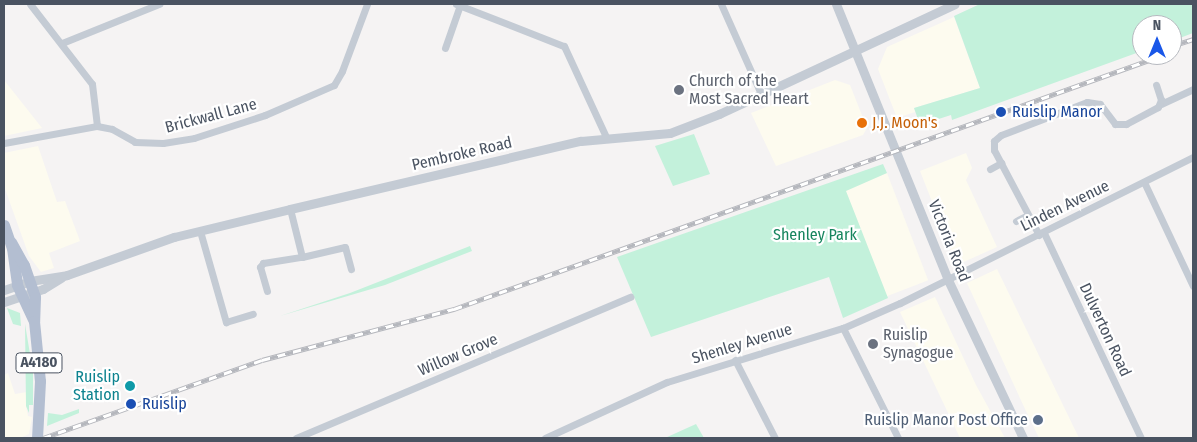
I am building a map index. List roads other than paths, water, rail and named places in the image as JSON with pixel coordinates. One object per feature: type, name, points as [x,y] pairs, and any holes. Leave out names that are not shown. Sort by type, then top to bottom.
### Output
[{"type":"main road","name":"A4180","points":[[4,225],[27,288],[39,356],[40,407],[37,438]]},
{"type":"main road","points":[[11,242],[27,288]]},
{"type":"street","points":[[30,4],[62,43],[94,88],[97,126]]},
{"type":"street","points":[[62,43],[159,4]]},
{"type":"street","name":"Brickwall Lane","points":[[4,142],[97,126],[112,129],[142,143],[183,140],[257,118],[334,85],[342,71],[367,4]]},
{"type":"street","points":[[445,48],[458,4],[564,46],[606,137]]},
{"type":"street","points":[[721,4],[761,94]]},
{"type":"street","name":"Victoria Road","points":[[836,4],[857,50],[948,280],[1023,438]]},
{"type":"street","name":"Pembroke Road","points":[[27,288],[138,248],[290,209],[606,137],[648,138],[670,133],[761,94],[951,5]]},
{"type":"street","points":[[1156,85],[1160,104],[1193,90]]},
{"type":"street","name":"Dulverton Road","points":[[1141,438],[1041,234],[1028,215],[993,145],[1001,135],[1087,102],[1100,104],[1119,126],[1160,104]]},
{"type":"street","name":"Linden Avenue","points":[[948,280],[1193,157]]},
{"type":"street","points":[[990,169],[1001,163]]},
{"type":"street","points":[[1144,182],[1193,286]]},
{"type":"street","points":[[290,209],[302,257]]},
{"type":"street","points":[[1016,220],[1028,215]]},
{"type":"street","points":[[200,232],[226,322],[253,314]]},
{"type":"street","points":[[267,291],[260,267],[264,263],[345,247],[351,269]]},
{"type":"street","points":[[1185,269],[1193,265]]},
{"type":"street","name":"Pembroke Road","points":[[27,288],[66,275]]},
{"type":"street","name":"Shenley Avenue","points":[[545,438],[667,382],[842,328],[948,280]]},
{"type":"street","points":[[4,290],[27,288]]},
{"type":"street","points":[[4,302],[27,288]]},
{"type":"street","name":"Willow Grove","points":[[296,438],[630,297]]},
{"type":"street","points":[[842,328],[898,438]]},
{"type":"street","points":[[735,360],[774,438]]},
{"type":"railway","points":[[1182,43],[1193,39]]},
{"type":"railway","points":[[43,438],[262,360],[454,309],[1135,65]]},
{"type":"place","name":"Church of the Most Sacred Heart","points":[[679,90]]},
{"type":"place","name":"Ruislip Manor","points":[[1001,112]]},
{"type":"place","name":"J.J. Moon's","points":[[862,123]]},
{"type":"place","name":"Ruislip Synagogue","points":[[873,344]]},
{"type":"place","name":"Ruislip Station","points":[[130,386]]},
{"type":"place","name":"Ruislip","points":[[131,404]]},
{"type":"place","name":"Ruislip Manor Post Office","points":[[1038,420]]},
{"type":"park label","name":"Shenley Park","points":[[815,235]]}]
